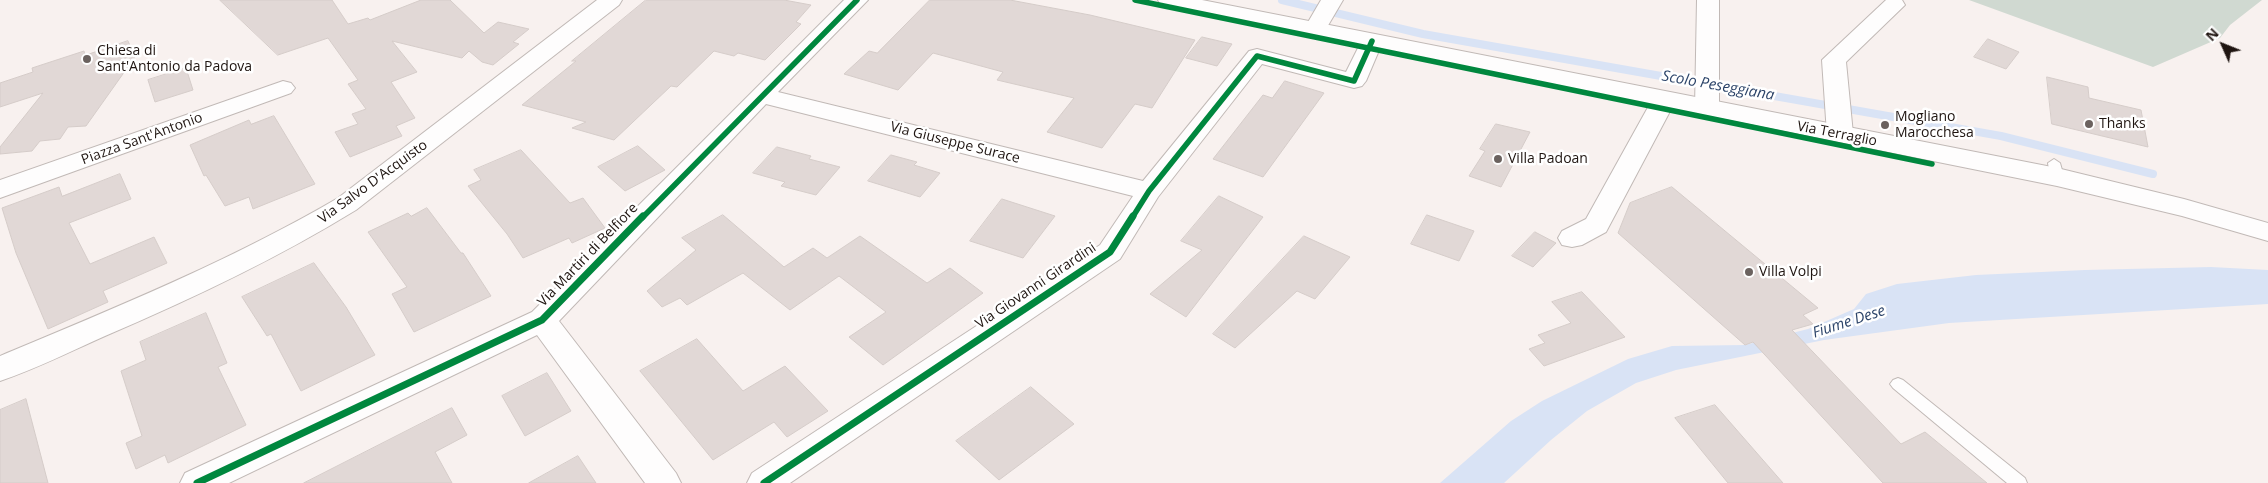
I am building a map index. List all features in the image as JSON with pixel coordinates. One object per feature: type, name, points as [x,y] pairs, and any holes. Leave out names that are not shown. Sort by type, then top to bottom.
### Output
[{"type":"street","name":"Via Salvo D'Acquisto","points":[[0,369],[242,263],[302,232],[347,204],[611,0]]},
{"type":"street","name":"Via Martiri di Belfiore","points":[[197,483],[542,320],[760,95],[858,0]]},
{"type":"street","name":"Via Terraglio","points":[[1169,0],[1325,13],[1370,48],[1664,100],[1707,92],[1839,116],[2056,170],[2268,232]]},
{"type":"street","points":[[1707,92],[1708,0]]},
{"type":"street","points":[[1839,116],[1834,60],[1894,5]]},
{"type":"street","name":"Via Giovanni Girardini","points":[[764,483],[1110,252],[1149,191],[1257,56],[1354,81],[1370,48]]},
{"type":"street","name":"Piazza Sant'Antonio","points":[[0,189],[283,88]]},
{"type":"street","name":"Via Giuseppe Surace","points":[[760,95],[1149,191]]},
{"type":"street","points":[[1572,238],[1596,224],[1664,100]]},
{"type":"street","name":"Via Martiri di Belfiore","points":[[542,320],[664,483]]},
{"type":"lane","points":[[1898,384],[2019,483]]},
{"type":"shaded area","points":[[1969,0],[2262,0],[2230,25],[2220,38],[2153,67]]},
{"type":"water","name":"Fiume Dese","points":[[2211,267],[2268,270],[2268,304],[1949,323],[1824,340],[1676,370],[1636,383],[1587,411],[1551,440],[1504,483],[1440,483],[1511,421],[1542,401],[1628,359],[1672,346],[1745,345],[1808,329],[1854,309],[1866,294],[1897,284],[1976,275]]},
{"type":"building","points":[[220,0],[332,0],[348,24],[368,18],[370,20],[421,0],[450,0],[484,33],[498,22],[529,29],[513,42],[519,44],[493,65],[482,62],[469,51],[462,58],[392,41],[417,72],[391,82],[415,118],[396,126],[402,136],[350,157],[335,132],[358,124],[352,114],[366,109],[348,84],[358,80],[328,38],[278,55]]},
{"type":"building","points":[[646,0],[784,0],[811,5],[796,22],[801,24],[765,60],[738,53],[734,56],[714,51],[677,87],[671,86],[614,140],[572,128],[586,122],[522,105]]},
{"type":"building","points":[[930,0],[1010,0],[1090,15],[1195,40],[1152,108],[1135,104],[1102,148],[1047,132],[1074,98],[997,80],[1003,72],[933,53],[898,90],[844,74],[869,51],[877,53]]},
{"type":"building","points":[[1202,37],[1232,44],[1217,66],[1186,58]]},
{"type":"building","points":[[1988,39],[2019,52],[2006,69],[1974,57]]},
{"type":"building","points":[[128,41],[135,57],[86,126],[68,127],[60,139],[40,141],[32,151],[0,154],[0,147],[43,93],[0,107],[0,83],[33,72],[32,68],[84,51],[85,55]]},
{"type":"building","points":[[186,68],[193,90],[155,102],[148,80]]},
{"type":"building","points":[[2047,77],[2088,87],[2089,98],[2141,110],[2148,147],[2052,124]]},
{"type":"building","points":[[1285,81],[1324,93],[1263,177],[1213,159],[1263,95],[1272,98]]},
{"type":"building","points":[[274,116],[315,184],[253,209],[249,197],[225,206],[206,175],[204,176],[190,145],[249,120],[251,124]]},
{"type":"building","name":"Villa Padoan","points":[[1496,124],[1530,132],[1501,187],[1469,176],[1485,151],[1480,149]]},
{"type":"building","points":[[638,146],[665,170],[625,191],[598,167]]},
{"type":"building","points":[[777,147],[811,156],[809,159],[840,167],[816,195],[781,186],[785,182],[753,173]]},
{"type":"building","points":[[521,150],[570,203],[583,198],[605,228],[572,243],[569,238],[523,258],[507,234],[468,186],[481,180],[474,170]]},
{"type":"building","points":[[891,155],[917,162],[914,165],[940,173],[920,197],[868,181]]},
{"type":"building","points":[[120,174],[131,199],[69,223],[90,264],[154,237],[167,263],[103,291],[108,302],[48,329],[16,253],[2,208],[59,187],[62,196]]},
{"type":"building","points":[[1672,187],[1818,308],[1803,315],[1813,324],[1792,330],[1901,444],[1925,432],[1987,483],[1883,483],[1753,342],[1745,345],[1618,233],[1630,203]]},
{"type":"building","points":[[1219,196],[1263,217],[1186,317],[1150,294],[1202,250],[1181,241]]},
{"type":"building","points":[[1002,199],[1055,216],[1023,258],[970,241]]},
{"type":"building","points":[[427,208],[461,253],[463,253],[491,296],[414,332],[392,294],[407,287],[368,232],[408,213],[411,216]]},
{"type":"building","points":[[723,215],[784,267],[813,248],[827,258],[860,236],[927,283],[950,268],[983,293],[883,365],[849,337],[886,312],[839,276],[790,310],[743,273],[687,305],[680,298],[662,307],[647,291],[696,250],[682,238]]},
{"type":"building","points":[[1427,215],[1474,231],[1459,261],[1411,244]]},
{"type":"building","points":[[1535,232],[1556,243],[1533,267],[1512,256]]},
{"type":"building","points":[[1304,236],[1350,257],[1315,299],[1297,291],[1235,348],[1213,334]]},
{"type":"building","points":[[314,263],[346,307],[375,355],[301,391],[271,334],[267,336],[242,297]]},
{"type":"building","points":[[1582,292],[1625,337],[1544,366],[1529,349],[1545,343],[1538,335],[1571,323],[1552,302]]},
{"type":"building","points":[[206,313],[227,363],[218,367],[246,425],[168,463],[165,455],[136,469],[126,443],[142,436],[121,371],[146,360],[140,342]]},
{"type":"building","points":[[697,339],[743,391],[785,366],[828,411],[787,437],[774,422],[713,460],[640,371]]},
{"type":"building","points":[[547,373],[571,411],[525,436],[502,396]]},
{"type":"building","points":[[1031,387],[1074,424],[999,480],[956,441]]},
{"type":"building","points":[[26,399],[48,483],[0,483],[0,410]]},
{"type":"building","points":[[1715,405],[1783,483],[1728,483],[1675,418]]},
{"type":"building","points":[[452,408],[467,435],[435,452],[452,483],[304,483]]},
{"type":"building","points":[[578,456],[596,483],[529,483]]},
{"type":"waterway","name":"Scolo Peseggiana","points":[[1282,0],[1423,34],[2001,136],[2153,174]]},
{"type":"cycle path","points":[[197,483],[542,320],[761,95],[857,0]]},
{"type":"cycle path","points":[[1135,0],[1932,164]]},
{"type":"cycle path","points":[[764,483],[1110,252],[1149,191],[1257,56],[1354,81],[1372,41]]},
{"type":"place","name":"Chiesa di Sant'Antonio da Padova","points":[[87,59]]},
{"type":"place","name":"Thanks","points":[[2089,124]]},
{"type":"place","name":"Mogliano Marocchesa","points":[[1885,125]]},
{"type":"place","name":"Villa Padoan","points":[[1498,159]]},
{"type":"place","name":"Villa Volpi","points":[[1749,272]]}]
